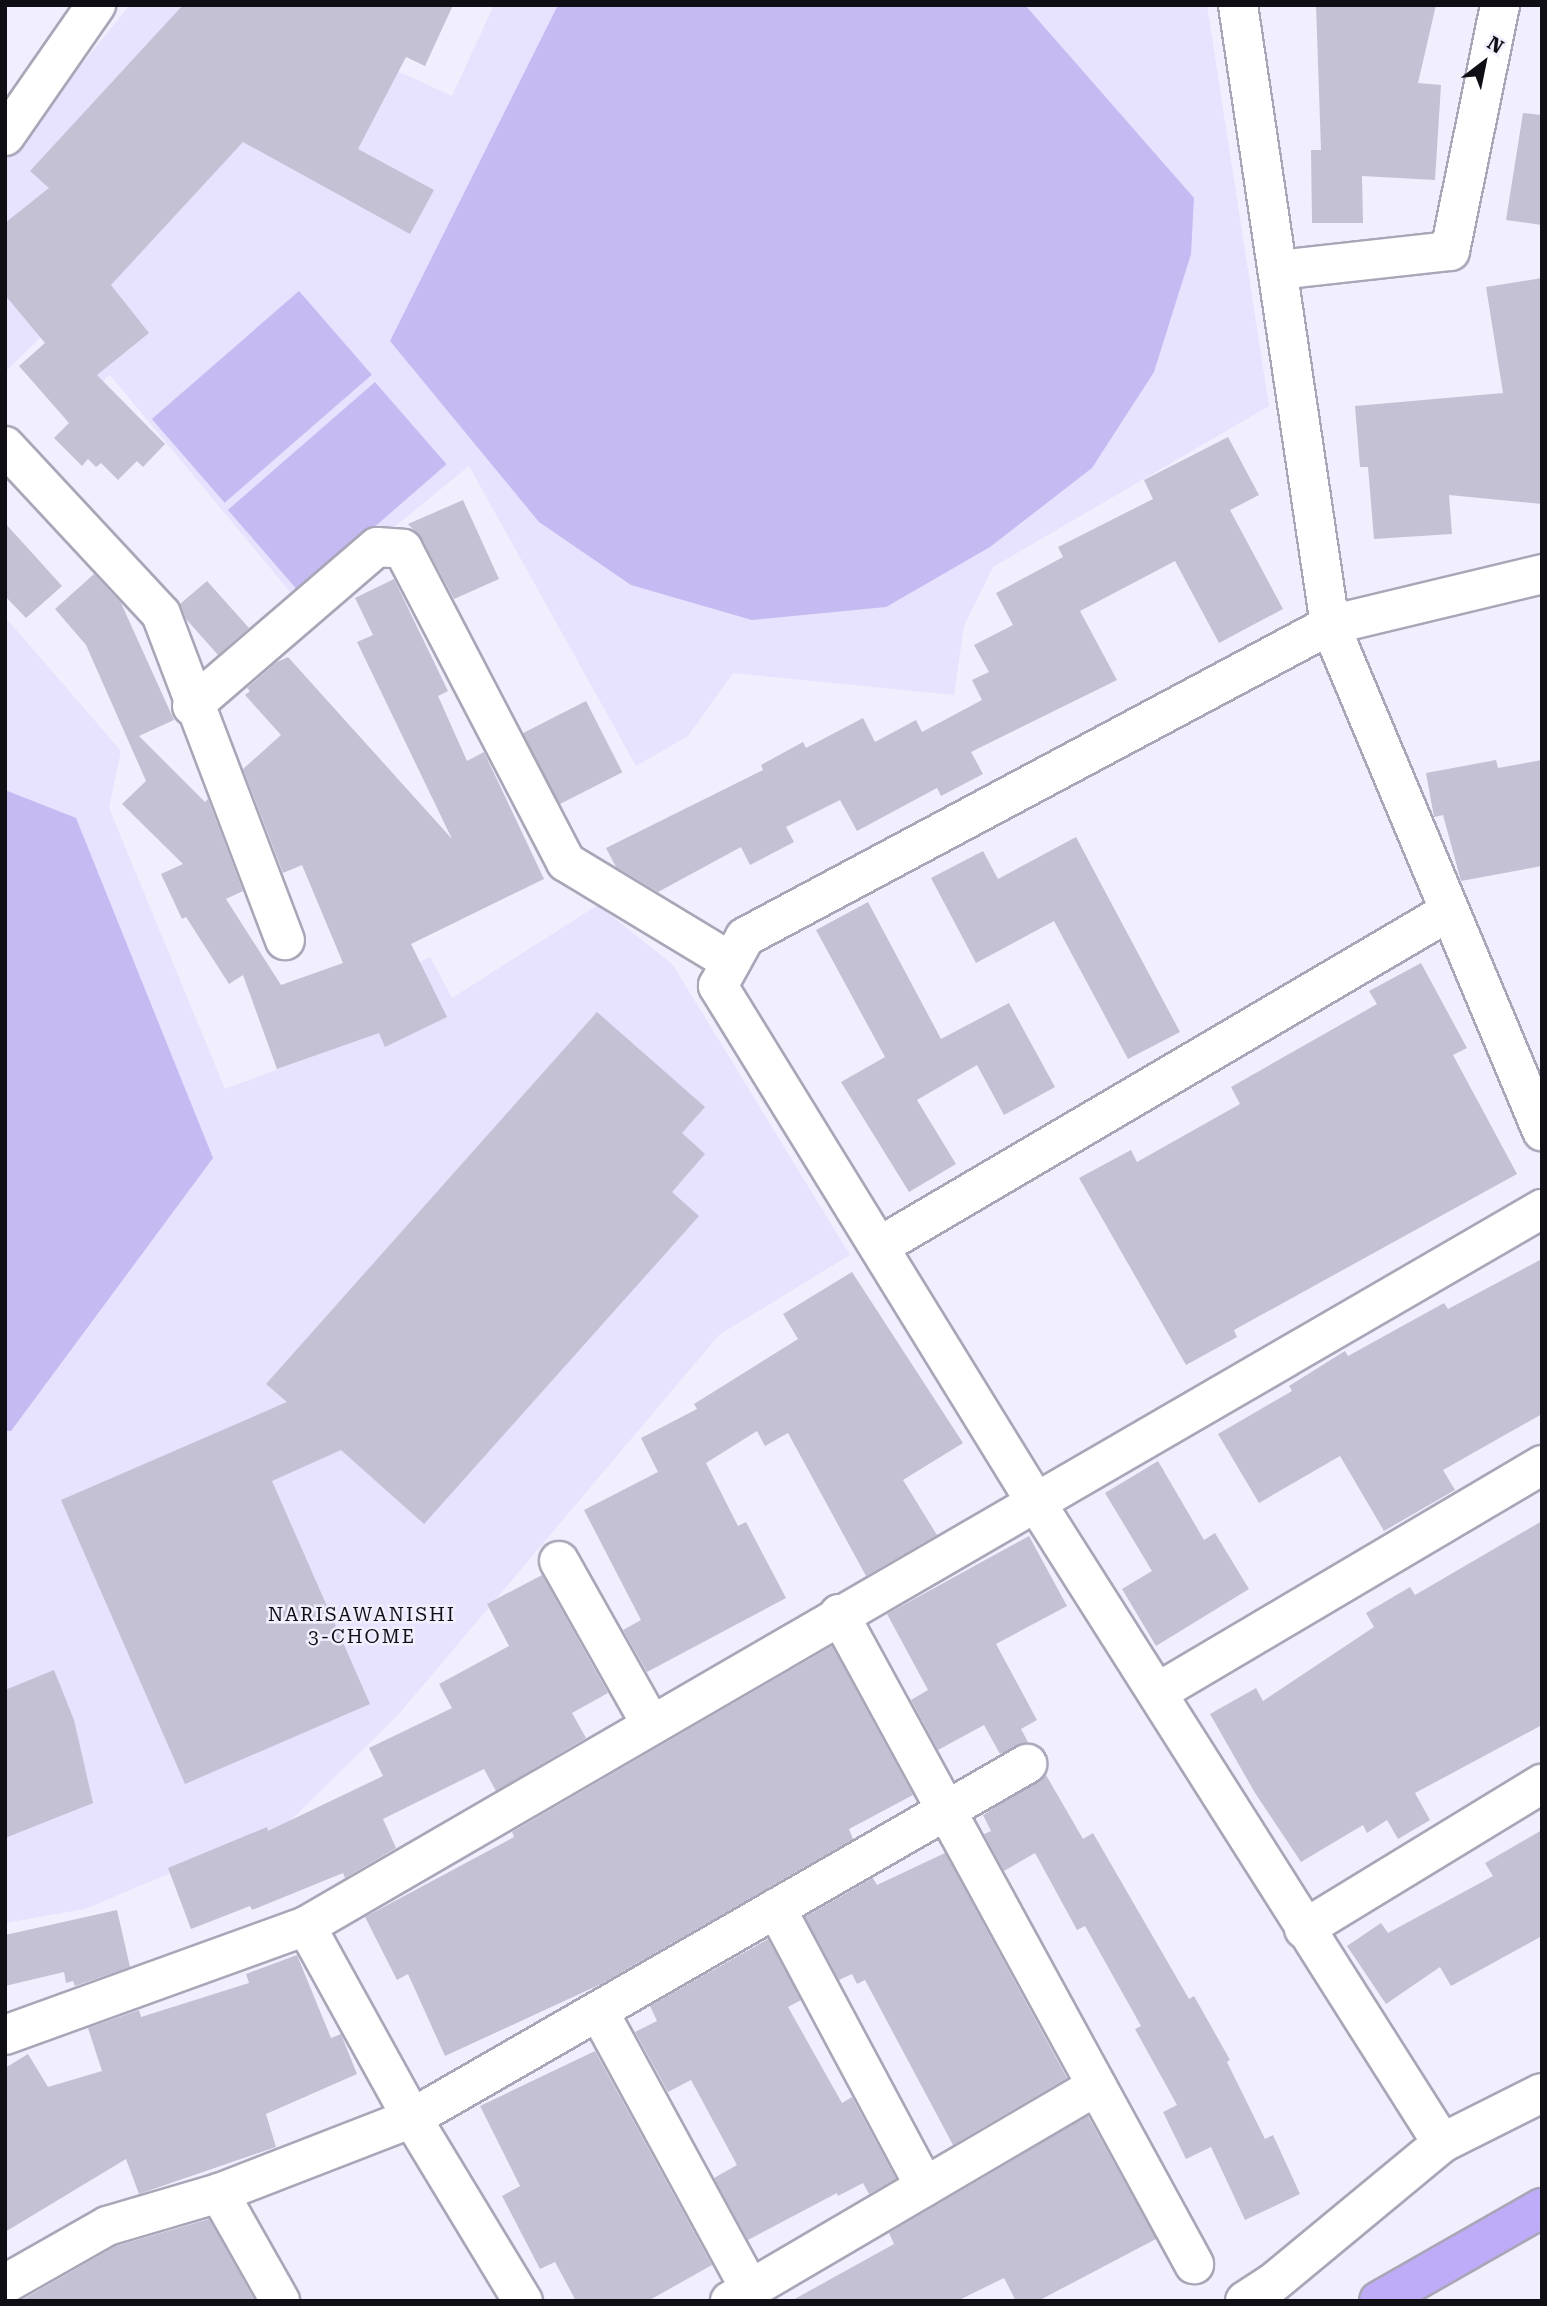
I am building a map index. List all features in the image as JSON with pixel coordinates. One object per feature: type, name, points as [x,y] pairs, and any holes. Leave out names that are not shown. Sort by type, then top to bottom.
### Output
[{"type":"highway","points":[[1379,2301],[1542,2208]]},
{"type":"lane","points":[[5,136],[96,5]]},
{"type":"lane","points":[[1238,5],[1330,625],[1542,1131]]},
{"type":"lane","points":[[1278,270],[1450,251],[1500,5]]},
{"type":"lane","points":[[5,446],[161,614],[192,706],[285,940]]},
{"type":"lane","points":[[192,706],[377,547],[403,549],[566,862],[731,962]]},
{"type":"lane","points":[[1442,2143],[1304,1928],[1160,1691],[1035,1501],[718,986],[745,937],[1330,625],[1542,574]]},
{"type":"lane","points":[[880,1246],[1448,912]]},
{"type":"lane","points":[[5,2035],[306,1926],[839,1614],[1542,1209]]},
{"type":"lane","points":[[1160,1691],[1542,1465]]},
{"type":"lane","points":[[559,1561],[650,1724]]},
{"type":"lane","points":[[839,1614],[1194,2264]]},
{"type":"lane","points":[[5,2284],[107,2226],[219,2193],[412,2119],[1027,1764]]},
{"type":"lane","points":[[1304,1928],[1542,1784]]},
{"type":"lane","points":[[776,1908],[925,2187]]},
{"type":"lane","points":[[306,1926],[412,2119],[523,2301]]},
{"type":"lane","points":[[599,2012],[740,2295],[1097,2086]]},
{"type":"lane","points":[[1245,2301],[1273,2283],[1442,2143],[1542,2093]]},
{"type":"lane","points":[[219,2193],[280,2301]]},
{"type":"shaded area","points":[[130,5],[253,5],[452,96],[494,5],[1207,5],[1269,406],[993,567],[964,626],[954,695],[733,673],[688,736],[636,766],[469,466],[300,604],[110,375],[99,384],[50,328],[5,372],[5,158]]},
{"type":"shaded area","points":[[558,5],[1025,5],[1194,198],[1191,254],[1154,372],[1092,468],[990,547],[886,607],[752,620],[631,585],[539,522],[390,341]]},
{"type":"shaded area","points":[[299,291],[372,375],[225,503],[152,419]]},
{"type":"shaded area","points":[[375,382],[447,464],[299,592],[228,510]]},
{"type":"shaded area","points":[[5,617],[121,751],[109,808],[225,1089],[372,1034],[358,993],[430,957],[452,998],[598,905],[673,965],[850,1255],[719,1335],[398,1715],[287,1824],[85,1909],[5,1923]]},
{"type":"shaded area","points":[[5,790],[76,818],[213,1158],[11,1431],[5,1431]]},
{"type":"building","points":[[183,5],[453,5],[425,66],[406,57],[358,149],[434,190],[410,234],[243,142],[111,285],[149,333],[97,375],[165,444],[143,467],[137,461],[118,480],[101,463],[96,467],[88,459],[82,466],[54,438],[69,423],[19,366],[45,343],[5,295],[5,223],[49,188],[30,171]]},
{"type":"building","points":[[1316,5],[1436,5],[1418,83],[1441,85],[1435,180],[1362,176],[1363,223],[1312,223],[1311,150],[1321,150]]},
{"type":"building","points":[[1523,113],[1542,115],[1542,225],[1506,220]]},
{"type":"building","points":[[1542,278],[1542,504],[1449,495],[1452,534],[1374,539],[1368,467],[1360,467],[1355,406],[1503,393],[1486,287]]},
{"type":"building","points":[[1228,437],[1259,495],[1230,510],[1283,609],[1219,643],[1175,561],[1080,611],[1117,680],[971,752],[983,774],[941,796],[937,788],[857,831],[840,800],[786,827],[794,842],[750,865],[741,847],[658,892],[616,867],[606,848],[763,770],[761,765],[803,742],[806,748],[863,718],[875,742],[916,720],[922,732],[982,700],[972,680],[989,672],[974,645],[1013,625],[996,593],[1063,557],[1058,547],[1153,499],[1144,480]]},
{"type":"building","points":[[463,500],[499,579],[454,599],[422,539],[408,524]]},
{"type":"building","points":[[5,523],[62,586],[26,618],[5,596]]},
{"type":"building","points":[[94,574],[121,603],[174,720],[139,736],[205,802],[208,799],[243,891],[226,899],[281,985],[343,963],[302,865],[283,873],[243,769],[281,735],[245,695],[250,691],[247,688],[277,662],[288,657],[452,839],[357,642],[373,635],[355,598],[394,579],[448,691],[438,696],[467,761],[484,752],[544,879],[411,944],[447,1017],[385,1047],[379,1033],[277,1069],[243,975],[229,984],[186,917],[182,919],[161,874],[183,864],[122,804],[146,781],[86,645],[55,609]]},
{"type":"building","points":[[207,581],[249,628],[218,655],[186,619],[180,604]]},
{"type":"building","points":[[586,701],[622,772],[559,805],[523,733]]},
{"type":"building","points":[[1496,760],[1498,768],[1542,760],[1542,866],[1461,881],[1443,815],[1434,817],[1426,773]]},
{"type":"building","points":[[1076,837],[1180,1032],[1128,1059],[1054,921],[976,963],[931,878],[983,851],[998,879]]},
{"type":"building","points":[[868,902],[941,1039],[1009,1003],[1055,1087],[1004,1115],[977,1065],[917,1100],[956,1164],[909,1192],[841,1082],[885,1057],[816,930]]},
{"type":"building","points":[[1421,963],[1467,1048],[1453,1055],[1517,1174],[1234,1330],[1237,1337],[1186,1365],[1079,1178],[1131,1150],[1137,1162],[1240,1104],[1231,1087],[1377,1004],[1369,991]]},
{"type":"building","points":[[597,1012],[705,1107],[682,1133],[705,1154],[672,1192],[699,1216],[424,1524],[341,1450],[272,1481],[370,1704],[185,1784],[61,1500],[287,1402],[266,1384]]},
{"type":"building","points":[[1542,1259],[1542,1414],[1443,1470],[1455,1490],[1384,1531],[1340,1456],[1259,1503],[1218,1434],[1292,1391],[1289,1386],[1345,1351],[1348,1356],[1444,1303],[1448,1309]]},
{"type":"building","points":[[852,1272],[963,1443],[903,1480],[937,1535],[866,1576],[788,1433],[765,1446],[757,1431],[706,1463],[738,1526],[746,1522],[786,1598],[647,1672],[623,1630],[641,1620],[584,1510],[658,1472],[641,1438],[697,1409],[694,1404],[798,1339],[783,1314]]},
{"type":"building","points":[[1158,1461],[1204,1540],[1215,1533],[1249,1589],[1156,1646],[1122,1589],[1152,1571],[1105,1493]]},
{"type":"building","points":[[1542,1521],[1542,1725],[1415,1793],[1430,1820],[1398,1839],[1387,1820],[1367,1833],[1363,1825],[1301,1862],[1255,1793],[1210,1714],[1256,1688],[1263,1701],[1374,1627],[1366,1613],[1410,1587],[1415,1595]]},
{"type":"building","points":[[1029,1536],[1067,1606],[996,1644],[1037,1720],[1021,1729],[1028,1742],[1000,1754],[984,1725],[938,1750],[911,1700],[928,1690],[887,1614]]},
{"type":"building","points":[[542,1575],[608,1693],[572,1713],[586,1738],[496,1791],[484,1769],[383,1819],[396,1848],[345,1878],[343,1873],[252,1910],[250,1906],[191,1929],[168,1868],[267,1827],[268,1831],[383,1776],[369,1748],[452,1708],[439,1684],[509,1646],[487,1604]]},
{"type":"building","points":[[832,1646],[913,1795],[849,1829],[853,1839],[601,1984],[445,2056],[408,1974],[397,1980],[365,1917],[514,1837],[512,1832]]},
{"type":"building","points":[[54,1670],[74,1720],[93,1803],[5,1838],[5,1690]]},
{"type":"building","points":[[1046,1775],[1083,1839],[1093,1833],[1189,1999],[1194,1996],[1230,2060],[1227,2062],[1265,2139],[1273,2135],[1300,2194],[1245,2220],[1211,2147],[1186,2159],[1163,2112],[1177,2105],[1135,2029],[1141,2026],[1085,1926],[1077,1930],[1035,1853],[1004,1871],[984,1834],[991,1831],[983,1815]]},
{"type":"building","points":[[1542,1830],[1542,1936],[1451,1986],[1440,1967],[1386,2004],[1347,1946],[1381,1923],[1388,1933],[1493,1876],[1485,1863]]},
{"type":"building","points":[[945,1853],[1067,2078],[953,2145],[865,1980],[857,1984],[852,1974],[839,1980],[805,1917],[873,1878],[877,1885]]},
{"type":"building","points":[[117,1910],[130,1967],[75,1986],[73,1981],[66,1983],[64,1972],[5,1986],[5,1935]]},
{"type":"building","points":[[768,1939],[801,2000],[788,2007],[842,2103],[852,2097],[896,2179],[869,2194],[863,2183],[838,2196],[837,2193],[748,2240],[714,2178],[737,2165],[691,2080],[668,2092],[635,2032],[657,2021],[650,2006]]},
{"type":"building","points":[[297,1955],[331,2038],[341,2034],[357,2074],[266,2114],[276,2147],[139,2194],[126,2159],[5,2232],[5,2068],[28,2054],[48,2087],[102,2071],[88,2028],[139,2010],[141,2017],[249,1983],[246,1974]]},
{"type":"building","points":[[595,2051],[712,2265],[648,2301],[576,2301],[555,2262],[540,2269],[502,2196],[520,2186],[480,2106]]},
{"type":"building","points":[[1088,2116],[1156,2239],[1038,2301],[1016,2301],[1004,2278],[957,2301],[791,2301],[894,2244],[889,2233]]},
{"type":"building","points":[[209,2219],[255,2301],[20,2301],[116,2246]]},
{"type":"district","name":"NARISAWANISHI 3-CHOME","points":[[362,1626]]}]
